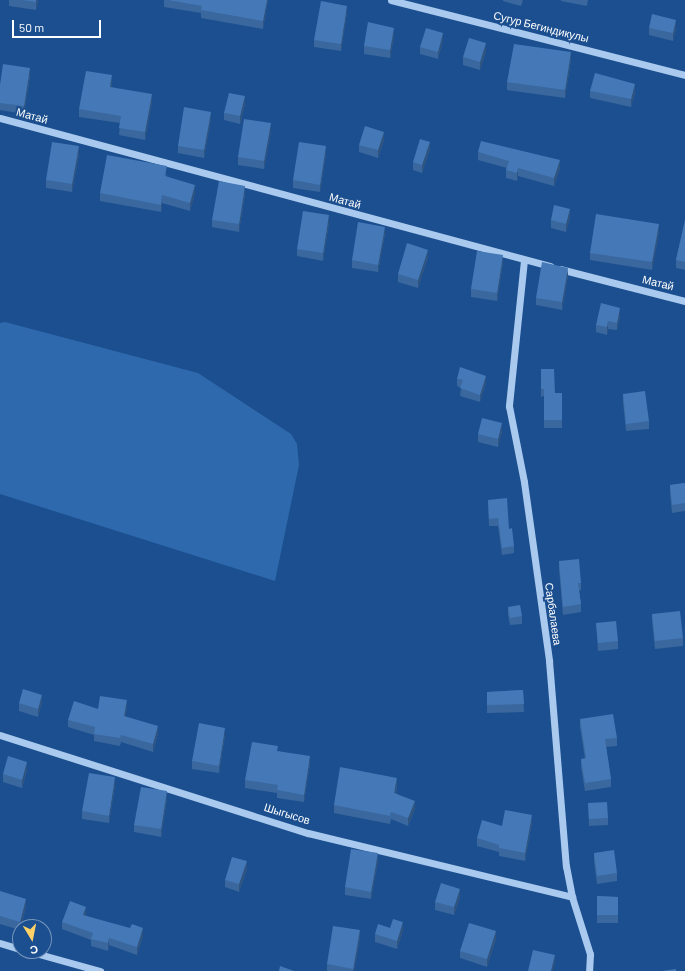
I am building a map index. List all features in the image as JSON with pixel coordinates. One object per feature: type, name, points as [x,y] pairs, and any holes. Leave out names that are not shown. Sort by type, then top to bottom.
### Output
[{"type":"street","name":"Сугур Бегиндикулы","points":[[391,0],[685,75]]},
{"type":"street","name":"Матай","points":[[0,118],[524,260],[685,301]]},
{"type":"street","name":"Сарбалаева","points":[[524,260],[509,406],[524,482],[549,661],[565,858],[572,897],[590,954],[589,971]]},
{"type":"street","name":"Шыгысов","points":[[0,735],[308,833],[572,897]]},
{"type":"street","points":[[0,943],[12,947]]},
{"type":"street","points":[[52,958],[100,971]]},
{"type":"shaded area","points":[[5,322],[198,373],[291,434],[297,444],[299,465],[275,581],[0,494],[0,323]]},
{"type":"building","points":[[22,0],[36,0],[36,2]]},
{"type":"building","points":[[168,0],[267,0],[263,21],[201,10],[202,6]]},
{"type":"building","points":[[321,1],[347,6],[341,44],[314,40]]},
{"type":"building","points":[[652,14],[676,20],[673,33],[649,28]]},
{"type":"building","points":[[368,22],[394,28],[390,50],[364,46]]},
{"type":"building","points":[[426,28],[443,33],[438,52],[420,47]]},
{"type":"building","points":[[469,38],[486,43],[480,62],[463,57]]},
{"type":"building","points":[[514,44],[571,52],[565,90],[507,82]]},
{"type":"building","points":[[3,64],[30,68],[24,106],[0,103],[0,85]]},
{"type":"building","points":[[86,71],[112,75],[110,87],[152,94],[145,132],[119,128],[121,116],[79,109]]},
{"type":"building","points":[[595,73],[635,84],[631,99],[590,91]]},
{"type":"building","points":[[229,93],[245,96],[240,116],[224,113]]},
{"type":"building","points":[[184,107],[211,112],[204,150],[178,146]]},
{"type":"building","points":[[244,119],[271,123],[264,161],[238,157]]},
{"type":"building","points":[[365,126],[384,132],[378,150],[359,145]]},
{"type":"building","points":[[420,139],[430,142],[422,165],[413,162]]},
{"type":"building","points":[[481,141],[560,160],[554,178],[518,168],[517,173],[506,170],[509,161],[478,152]]},
{"type":"building","points":[[52,142],[79,146],[72,184],[46,180]]},
{"type":"building","points":[[299,142],[326,146],[320,185],[293,180]]},
{"type":"building","points":[[107,155],[167,166],[165,176],[195,185],[190,203],[162,195],[161,205],[100,193]]},
{"type":"building","points":[[219,181],[245,186],[239,224],[212,220]]},
{"type":"building","points":[[554,205],[570,209],[566,224],[551,220]]},
{"type":"building","points":[[303,211],[329,215],[323,253],[297,249]]},
{"type":"building","points":[[596,214],[659,224],[652,262],[590,253]]},
{"type":"building","points":[[685,220],[685,262],[676,260]]},
{"type":"building","points":[[358,222],[385,227],[378,265],[352,260]]},
{"type":"building","points":[[407,243],[428,250],[418,280],[398,274]]},
{"type":"building","points":[[477,251],[503,255],[497,293],[471,289]]},
{"type":"building","points":[[542,262],[568,268],[562,302],[536,298]]},
{"type":"building","points":[[601,303],[620,308],[617,323],[608,321],[607,327],[596,325]]},
{"type":"building","points":[[460,367],[486,376],[480,395],[460,388],[463,380],[457,379]]},
{"type":"building","points":[[541,369],[554,369],[555,393],[562,393],[562,420],[544,420],[544,389],[541,389]]},
{"type":"building","points":[[645,391],[649,421],[626,424],[623,394]]},
{"type":"building","points":[[482,418],[502,423],[498,439],[478,434]]},
{"type":"building","points":[[685,483],[685,503],[672,505],[670,485]]},
{"type":"building","points":[[507,498],[509,529],[512,528],[514,546],[502,548],[498,518],[489,519],[488,500]]},
{"type":"building","points":[[579,559],[581,583],[578,583],[581,604],[563,607],[559,561]]},
{"type":"building","points":[[520,605],[522,616],[510,618],[508,607]]},
{"type":"building","points":[[680,611],[683,638],[655,641],[652,614]]},
{"type":"building","points":[[616,621],[618,641],[598,643],[596,623]]},
{"type":"building","points":[[23,689],[42,695],[38,709],[19,703]]},
{"type":"building","points":[[523,690],[524,704],[487,705],[487,692]]},
{"type":"building","points":[[100,696],[127,700],[124,716],[158,726],[153,744],[121,735],[120,738],[94,734],[95,727],[68,720],[74,701],[98,709]]},
{"type":"building","points":[[613,714],[617,738],[605,739],[611,779],[585,783],[581,759],[586,758],[580,719]]},
{"type":"building","points":[[199,723],[225,728],[219,766],[192,761]]},
{"type":"building","points":[[252,742],[278,746],[277,751],[310,756],[304,795],[277,790],[278,785],[245,780]]},
{"type":"building","points":[[8,756],[27,762],[22,780],[3,774]]},
{"type":"building","points":[[340,767],[397,778],[394,793],[415,801],[408,818],[391,812],[390,816],[334,805]]},
{"type":"building","points":[[89,773],[115,777],[109,816],[82,811]]},
{"type":"building","points":[[141,787],[167,791],[161,829],[134,825]]},
{"type":"building","points":[[607,802],[608,818],[589,819],[588,803]]},
{"type":"building","points":[[505,810],[532,815],[525,853],[499,848],[499,845],[477,838],[482,820],[502,826]]},
{"type":"building","points":[[351,849],[378,853],[371,892],[345,887]]},
{"type":"building","points":[[614,850],[617,873],[597,876],[594,853]]},
{"type":"building","points":[[232,857],[247,861],[239,884],[225,880]]},
{"type":"building","points":[[441,883],[460,889],[454,907],[435,902]]},
{"type":"building","points":[[0,891],[26,899],[21,919],[12,920],[0,916]]},
{"type":"building","points":[[597,896],[618,897],[618,915],[597,915]]},
{"type":"building","points":[[70,901],[86,907],[83,915],[130,928],[132,924],[143,928],[137,947],[109,938],[108,943],[91,939],[93,933],[62,922]]},
{"type":"building","points":[[393,919],[403,922],[397,941],[375,934],[378,924],[390,928]]},
{"type":"building","points":[[469,923],[496,931],[487,959],[460,951]]},
{"type":"building","points":[[333,926],[360,930],[353,969],[327,964]]},
{"type":"building","points":[[533,950],[555,955],[551,971],[528,971]]},
{"type":"building","points":[[280,966],[294,971],[279,971]]},
{"type":"building","points":[[676,969],[676,971],[662,971]]}]
